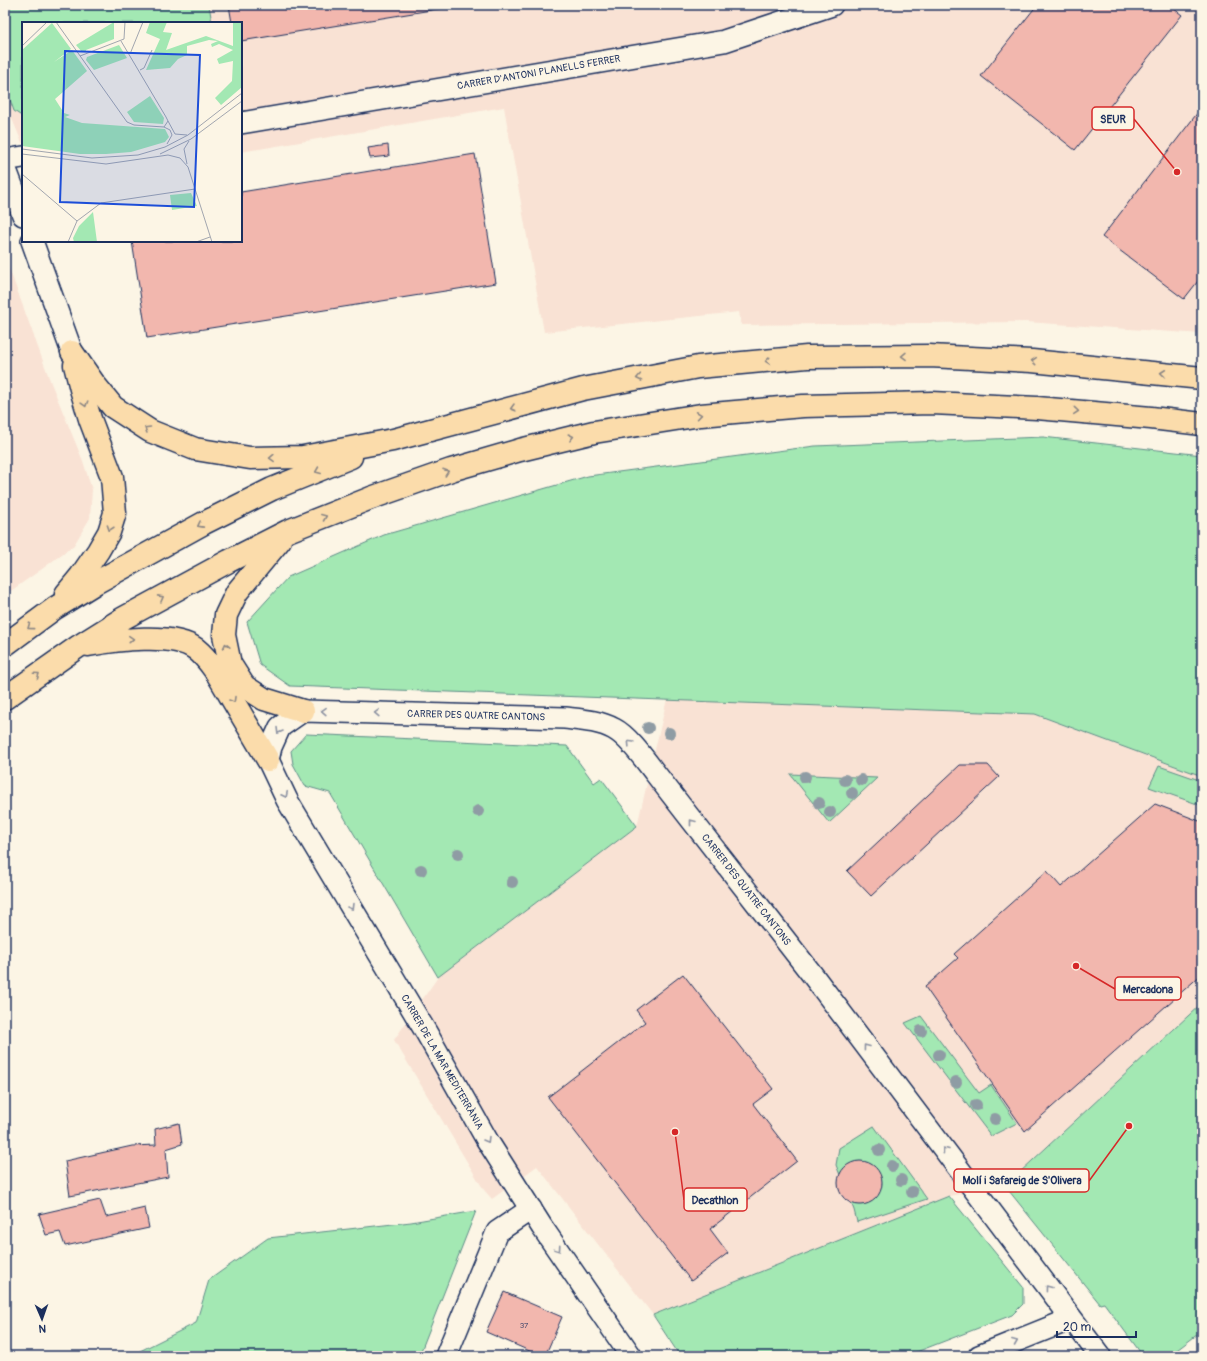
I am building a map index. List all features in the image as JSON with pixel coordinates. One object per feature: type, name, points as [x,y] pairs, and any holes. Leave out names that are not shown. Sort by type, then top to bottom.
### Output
[{"type":"highway","points":[[72,352],[95,385],[113,407],[150,431],[195,450],[250,458],[303,457],[393,440],[583,389],[698,367],[807,357],[929,356],[1032,361],[1202,378]]},
{"type":"highway","points":[[55,608],[80,577],[98,551],[109,532],[115,513],[112,477],[88,412],[72,352]]},
{"type":"highway","points":[[5,698],[79,646],[122,619],[228,561],[288,531],[371,498],[451,470],[520,450],[594,432],[701,415],[803,406],[932,403],[1037,408],[1202,424]]},
{"type":"highway","points":[[5,645],[55,608],[96,582],[204,523],[265,493],[393,440]]},
{"type":"highway","points":[[288,531],[262,560],[237,592],[226,615],[224,635],[230,664],[244,686],[264,699],[303,711]]},
{"type":"highway","points":[[79,646],[111,641],[157,639],[182,643],[196,649],[214,669],[268,760]]},
{"type":"street","name":"CARRER D'ANTONI PLANELLS FERRER","points":[[242,123],[724,41],[832,5]]},
{"type":"street","points":[[5,160],[22,157]]},
{"type":"street","points":[[5,167],[22,212]]},
{"type":"street","points":[[32,242],[72,352]]},
{"type":"street","points":[[268,760],[271,747],[280,727],[303,711]]},
{"type":"street","name":"CARRER DES QUATRE CANTONS","points":[[303,711],[565,718],[594,722],[615,729],[631,743],[811,973],[1100,1356]]},
{"type":"street","name":"CARRER DE LA MAR MEDITERRÀNIA","points":[[268,760],[287,800],[426,1032],[487,1140],[531,1210],[629,1355]]},
{"type":"street","points":[[446,1356],[497,1232],[531,1210]]},
{"type":"street","points":[[979,1356],[1072,1319]]},
{"type":"shaded area","points":[[5,5],[1202,5],[1202,334],[1026,322],[741,325],[739,312],[544,332],[504,107],[242,152],[242,22],[22,22],[22,143],[5,102]]},
{"type":"shaded area","points":[[5,257],[51,383],[83,461],[92,490],[90,518],[74,545],[5,595]]},
{"type":"shaded area","points":[[667,699],[1035,714],[1202,776],[1202,1003],[1005,1186],[949,1196],[653,1315],[537,1166],[492,1199],[484,1190],[394,1040],[438,977],[637,826]]},
{"type":"green space","points":[[5,5],[209,5],[212,22],[22,22],[22,116],[14,111],[5,86]]},
{"type":"green space","points":[[1043,437],[1202,455],[1202,776],[1035,714],[290,686],[260,665],[247,622],[288,577],[384,535],[588,476],[815,446]]},
{"type":"green space","points":[[306,734],[567,746],[594,783],[601,778],[637,826],[438,977],[330,793],[305,786],[293,764],[291,751]]},
{"type":"green space","points":[[1159,766],[1202,781],[1202,803],[1200,805],[1149,787]]},
{"type":"green space","points":[[790,774],[877,778],[829,823]]},
{"type":"green space","points":[[1202,1003],[1202,1331],[1169,1356],[1143,1356],[1104,1303],[1100,1304],[1005,1186]]},
{"type":"green space","points":[[921,1016],[979,1093],[991,1085],[1017,1123],[991,1136],[905,1023]]},
{"type":"green space","points":[[874,1126],[927,1199],[857,1222],[854,1210],[836,1165],[839,1148]]},
{"type":"green space","points":[[949,1196],[1023,1287],[1023,1304],[1012,1315],[906,1356],[680,1356],[653,1315]]},
{"type":"green space","points":[[476,1211],[419,1356],[130,1356],[196,1323],[209,1280],[268,1238],[411,1222]]},
{"type":"building","points":[[229,5],[462,5],[242,41],[242,22],[232,22]]},
{"type":"building","points":[[1037,5],[1169,5],[1182,15],[1075,150],[981,76]]},
{"type":"building","points":[[1202,107],[1202,276],[1184,299],[1102,237]]},
{"type":"building","points":[[388,145],[389,156],[370,158],[368,148]]},
{"type":"building","points":[[475,154],[496,283],[147,338],[132,242],[242,242],[242,192]]},
{"type":"building","points":[[960,765],[988,765],[999,777],[871,896],[847,871]]},
{"type":"building","points":[[1155,804],[1202,822],[1202,974],[1025,1131],[925,987],[958,958],[954,954],[1047,871],[1061,887]]},
{"type":"building","points":[[683,974],[773,1089],[753,1104],[797,1161],[710,1229],[728,1253],[691,1281],[548,1097],[645,1022],[636,1010]]},
{"type":"building","points":[[179,1123],[182,1144],[166,1149],[168,1177],[70,1196],[65,1161],[132,1146],[156,1145],[155,1129]]},
{"type":"building","points":[[860,1161],[872,1165],[878,1171],[882,1183],[878,1195],[872,1201],[860,1205],[848,1201],[842,1195],[838,1183],[842,1171],[848,1165]]},
{"type":"building","points":[[100,1200],[106,1217],[145,1208],[149,1228],[65,1246],[60,1232],[46,1235],[39,1214]]},
{"type":"building","points":[[504,1292],[562,1317],[545,1356],[541,1356],[486,1332]]},
{"type":"place","name":"SEUR","points":[[1177,172]]},
{"type":"place","name":"Mercadona","points":[[1076,966]]},
{"type":"place","name":"Molí i Safareig de S'Olivera","points":[[1129,1126]]},
{"type":"place","name":"Decathlon","points":[[675,1132]]}]
